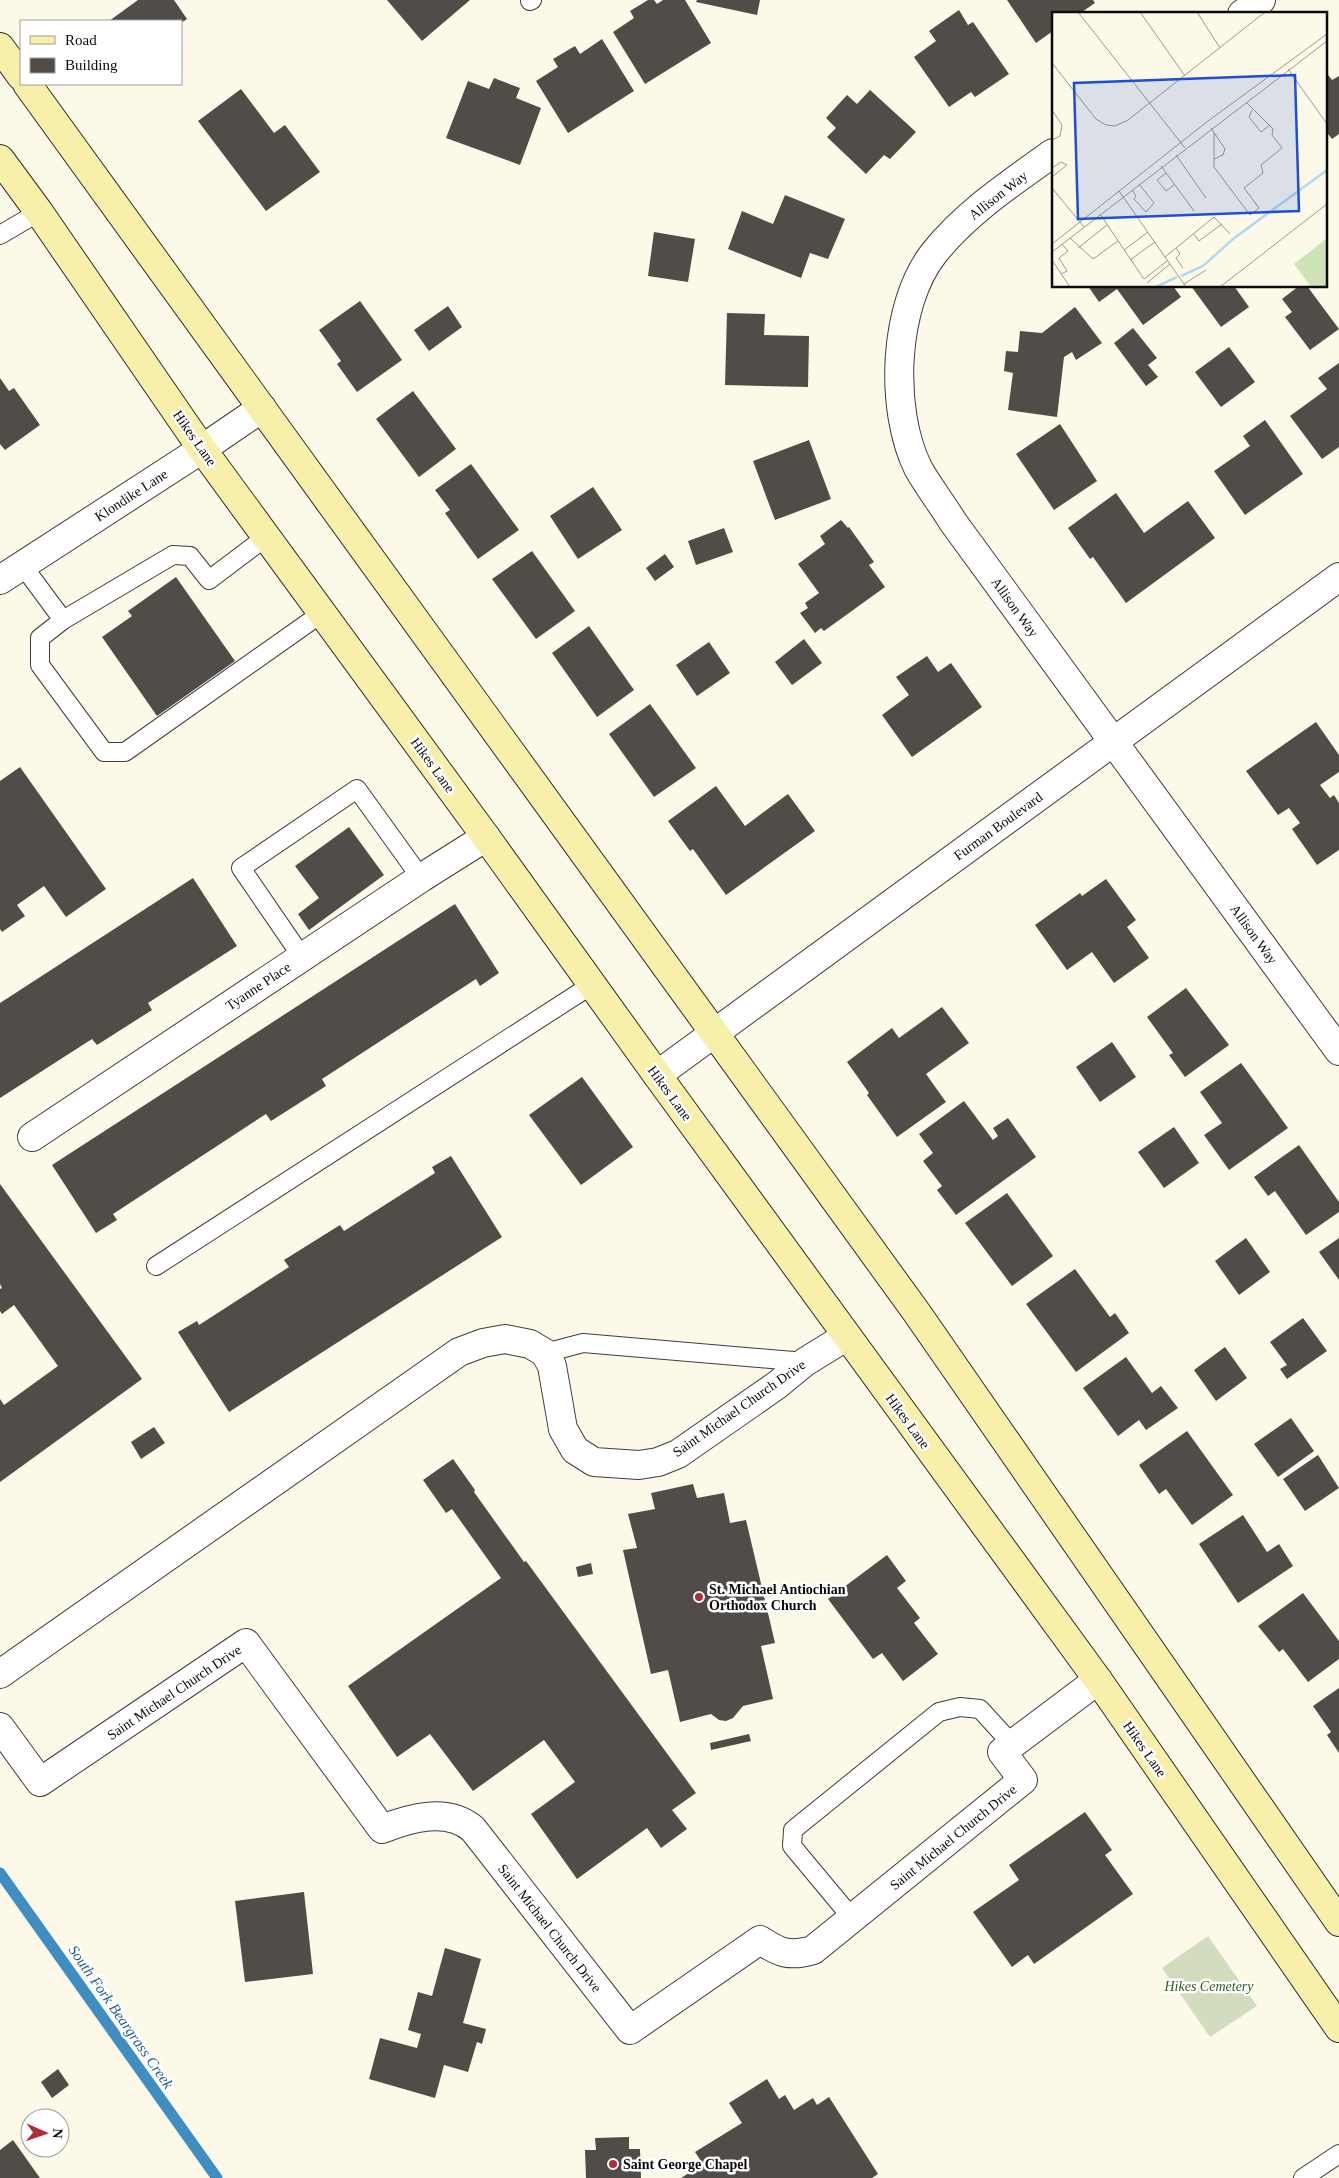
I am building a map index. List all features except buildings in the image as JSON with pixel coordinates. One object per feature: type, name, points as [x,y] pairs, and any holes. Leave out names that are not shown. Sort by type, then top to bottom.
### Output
[{"type":"main road","points":[[0,47],[20,75]]},
{"type":"main road","points":[[28,85],[917,1313],[1339,1922]]},
{"type":"main road","name":"Hikes Lane","points":[[0,159],[39,212],[202,449],[1098,1680],[1339,2028]]},
{"type":"street","points":[[1245,12],[1261,0]]},
{"type":"street","name":"Allison Way","points":[[1052,154],[977,209],[934,254],[922,273],[910,303],[902,336],[899,362],[899,397],[909,440],[918,467],[953,522],[1339,1051]]},
{"type":"street","name":"Klondike Lane","points":[[0,580],[262,408]]},
{"type":"street","name":"Furman Boulevard","points":[[657,1075],[1339,577]]},
{"type":"street","name":"Tyanne Place","points":[[32,1137],[421,878],[486,837]]},
{"type":"street","name":"Saint Michael Church Drive","points":[[544,1353],[552,1366],[563,1429],[576,1450],[594,1462],[617,1465],[658,1462],[678,1454],[777,1385],[805,1362],[847,1336]]},
{"type":"street","points":[[0,1674],[459,1352],[483,1343],[505,1339],[530,1344],[544,1353]]},
{"type":"street","name":"Saint Michael Church Drive","points":[[0,1728],[40,1782],[246,1643],[382,1829],[403,1820],[423,1817],[446,1817],[464,1821],[473,1829],[630,2030],[760,1940],[777,1951],[796,1955],[813,1950],[1023,1780],[1002,1752],[1012,1744]]},
{"type":"street","points":[[1012,1744],[1098,1680]]},
{"type":"lane","points":[[0,235],[39,212]]},
{"type":"lane","points":[[266,536],[209,580],[190,556],[174,555],[64,620],[40,638],[40,665],[104,752],[125,752],[322,613]]},
{"type":"lane","points":[[23,566],[64,620]]},
{"type":"lane","points":[[302,957],[241,868],[357,790],[421,878]]},
{"type":"lane","points":[[156,1266],[593,984]]},
{"type":"lane","points":[[544,1353],[583,1343],[805,1362]]},
{"type":"lane","points":[[852,1918],[792,1846],[793,1830],[939,1712],[960,1707],[980,1709],[1012,1744]]},
{"type":"lane","points":[[1303,2178],[1339,2154]]},
{"type":"green space","name":"Hikes Cemetery","points":[[1208,1936],[1257,2006],[1210,2037],[1162,1968]]},
{"type":"waterway","name":"South Fork Beargrass Creek","points":[[0,1873],[217,2178]]},
{"type":"place","name":"St. Michael Antiochian Orthodox Church","points":[[699,1597]]},
{"type":"place","name":"Saint George Chapel","points":[[613,2164]]}]
